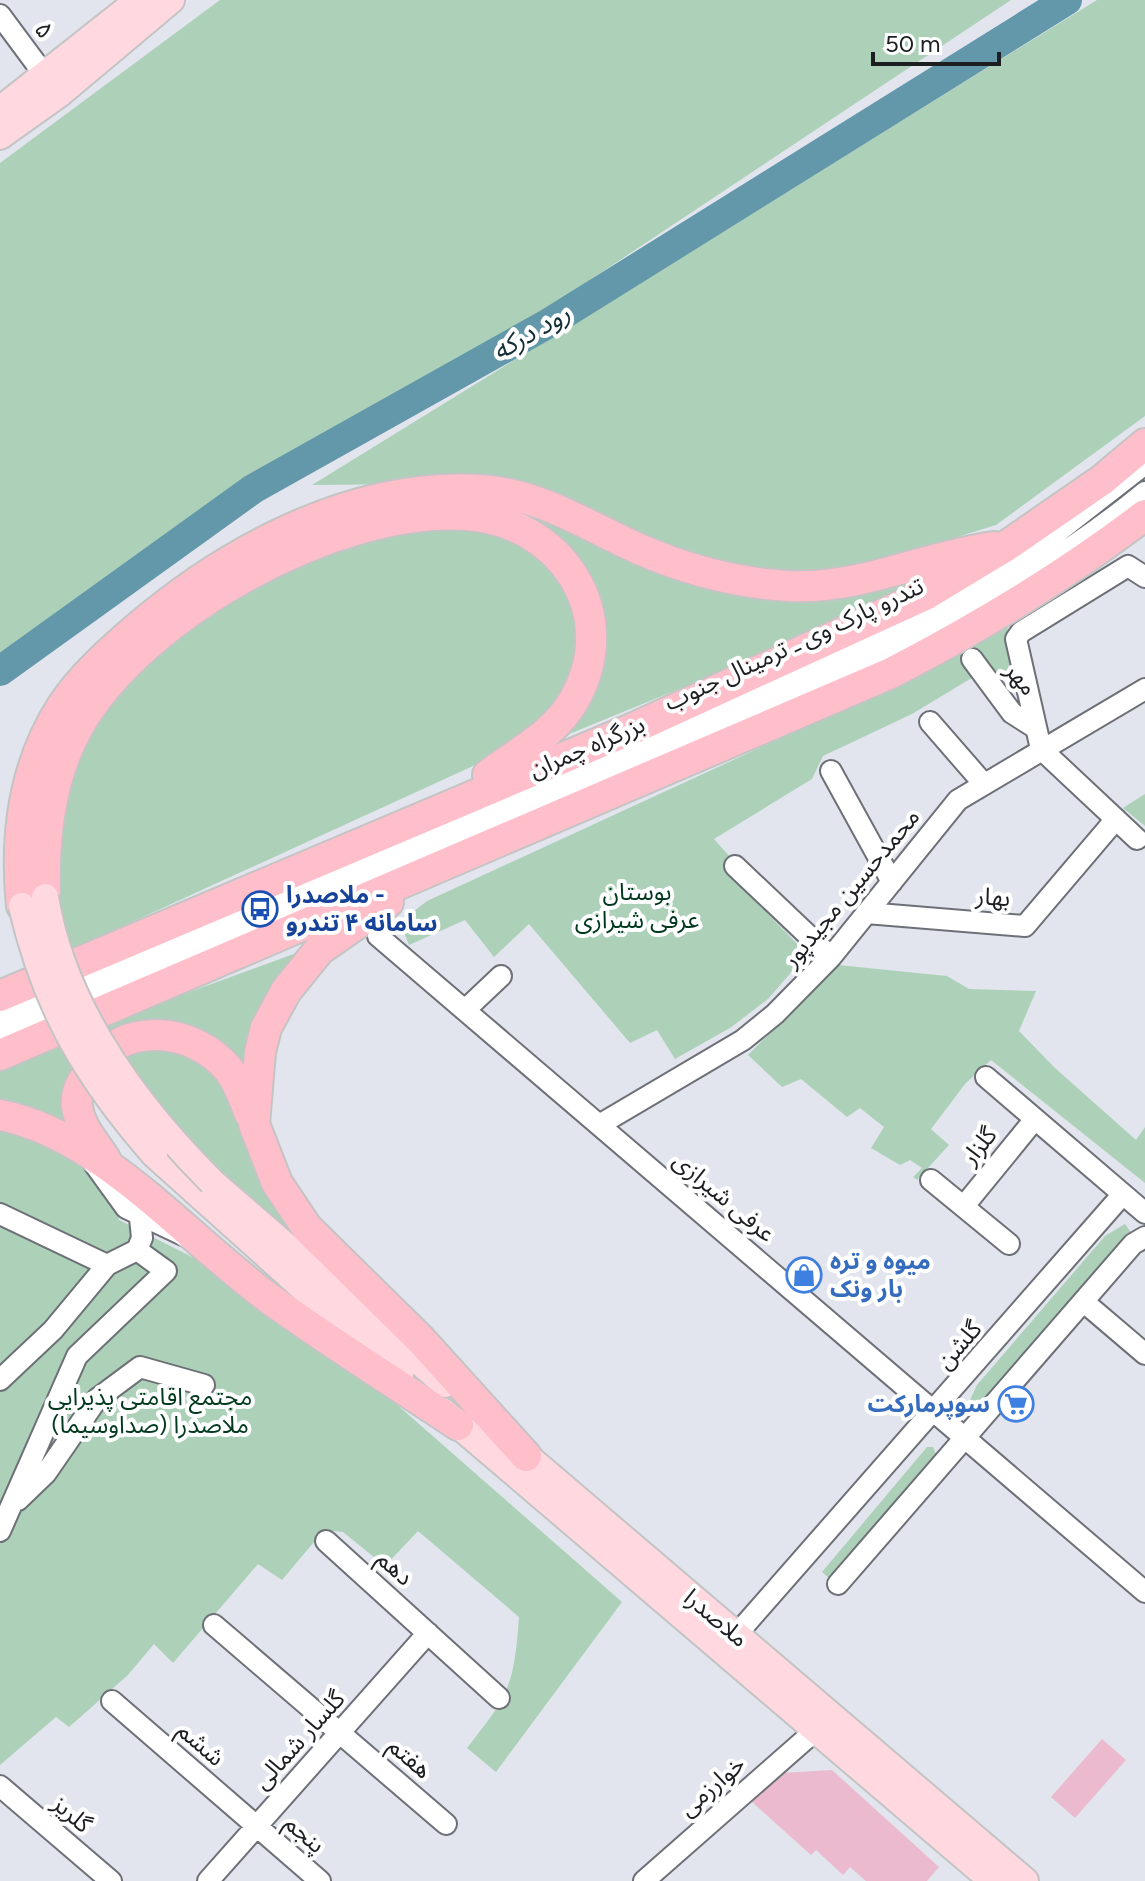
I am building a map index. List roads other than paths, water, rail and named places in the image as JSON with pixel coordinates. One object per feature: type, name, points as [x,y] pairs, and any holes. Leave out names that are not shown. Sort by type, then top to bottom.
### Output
[{"type":"highway","name":"بزرگراه چمران","points":[[0,996],[634,728],[927,594],[1008,545],[1102,480],[1145,444]]},
{"type":"highway","points":[[34,902],[18,867],[25,803],[46,738],[63,705],[87,673],[177,597],[241,556],[311,521],[373,500],[411,493],[454,489],[494,492],[535,502],[683,565],[748,583],[792,586],[840,584],[962,551],[1008,545]]},
{"type":"highway","points":[[34,902],[44,840],[63,761],[92,704],[134,657],[188,614],[302,550],[402,519],[467,515],[514,525],[550,546],[578,584],[592,638],[584,679],[561,719],[452,803]]},
{"type":"highway","points":[[0,1055],[891,673],[974,630],[1090,557],[1145,515]]},
{"type":"highway","points":[[254,1124],[260,1052],[266,1028],[286,991],[319,950],[438,866]]},
{"type":"highway","points":[[116,1173],[79,1121],[76,1102],[79,1087],[94,1062],[115,1045],[138,1036],[177,1036],[198,1044],[215,1057],[239,1088],[277,1183],[307,1228],[420,1339],[526,1456]]},
{"type":"highway","points":[[0,1115],[38,1126],[88,1154],[116,1173],[268,1297],[458,1425]]},
{"type":"main road","points":[[0,110],[46,77],[139,0]]},
{"type":"main road","points":[[0,136],[59,94],[171,0]]},
{"type":"main road","points":[[34,902],[40,975],[64,1028],[99,1086],[154,1154],[402,1360]]},
{"type":"main road","points":[[34,902],[85,1016],[144,1105],[212,1182],[402,1360]]},
{"type":"main road","name":"ملاصدرا","points":[[402,1360],[526,1456],[1025,1881]]},
{"type":"main road","name":"ملاصدرا","points":[[402,1360],[458,1425],[993,1881]]},
{"type":"street","name":"۵","points":[[0,15],[46,77]]},
{"type":"street","name":"تندرو پارک وی ـ ترمینال جنوب","points":[[0,1017],[787,679],[902,625],[1032,552],[1145,464]]},
{"type":"street","points":[[0,1037],[795,696],[903,645],[1031,574],[1145,492]]},
{"type":"street","points":[[1136,572],[1021,632],[1016,639],[1041,749],[1137,839]]},
{"type":"street","name":"مهر","points":[[972,659],[1012,713],[1034,727]]},
{"type":"street","name":"محمدحسین مجیدپور","points":[[599,1125],[743,1040],[775,1014],[831,957],[958,800],[1145,689]]},
{"type":"street","points":[[930,722],[983,783]]},
{"type":"street","points":[[831,771],[892,882]]},
{"type":"street","name":"بهار","points":[[866,913],[1025,926],[1116,819]]},
{"type":"street","points":[[735,866],[831,957]]},
{"type":"street","name":"عرفی شیرازی","points":[[378,936],[1145,1592]]},
{"type":"street","points":[[465,1010],[501,976]]},
{"type":"street","points":[[986,1077],[1145,1213]]},
{"type":"street","name":"گلزار","points":[[964,1206],[1035,1119]]},
{"type":"street","points":[[88,1154],[114,1195],[140,1218],[199,1240]]},
{"type":"street","name":"گلزار","points":[[931,1180],[1009,1244]]},
{"type":"street","name":"گلشن","points":[[736,1635],[935,1412],[1123,1194]]},
{"type":"street","points":[[0,1214],[107,1265]]},
{"type":"street","points":[[0,1380],[53,1330],[107,1265],[137,1250],[142,1238],[140,1218]]},
{"type":"street","points":[[838,1584],[1133,1244],[1145,1237]]},
{"type":"street","points":[[0,1531],[77,1356],[166,1271],[137,1250]]},
{"type":"street","points":[[1084,1302],[1145,1354]]},
{"type":"street","points":[[11,1506],[46,1473],[97,1399],[140,1367],[204,1385]]},
{"type":"street","name":"دهم","points":[[326,1541],[499,1698]]},
{"type":"street","name":"هفتم","points":[[214,1625],[446,1824]]},
{"type":"street","name":"گلسار شمالی","points":[[208,1881],[428,1633]]},
{"type":"street","name":"ششم","points":[[112,1701],[257,1826]]},
{"type":"street","name":"خوارزمی","points":[[644,1881],[816,1730]]},
{"type":"street","name":"گلریز","points":[[0,1786],[111,1881]]},
{"type":"street","name":"پنجم","points":[[257,1826],[320,1881]]},
{"type":"waterway","name":"رود درکه","points":[[0,671],[253,489],[549,323],[1067,0]]},
{"type":"place","name":"ملاصدرا - سامانه ۴ تندرو","points":[[260,909]]},
{"type":"place","name":"میوه و تره بار ونک","points":[[804,1275]]},
{"type":"place","name":"سوپرمارکت","points":[[1016,1404]]},
{"type":"park label","name":"بوستان عرفی شیرازی","points":[[637,906]]},
{"type":"park label","name":"مجتمع اقامتی پذیرایی ملاصدرا (صداوسیما)","points":[[150,1411]]}]
